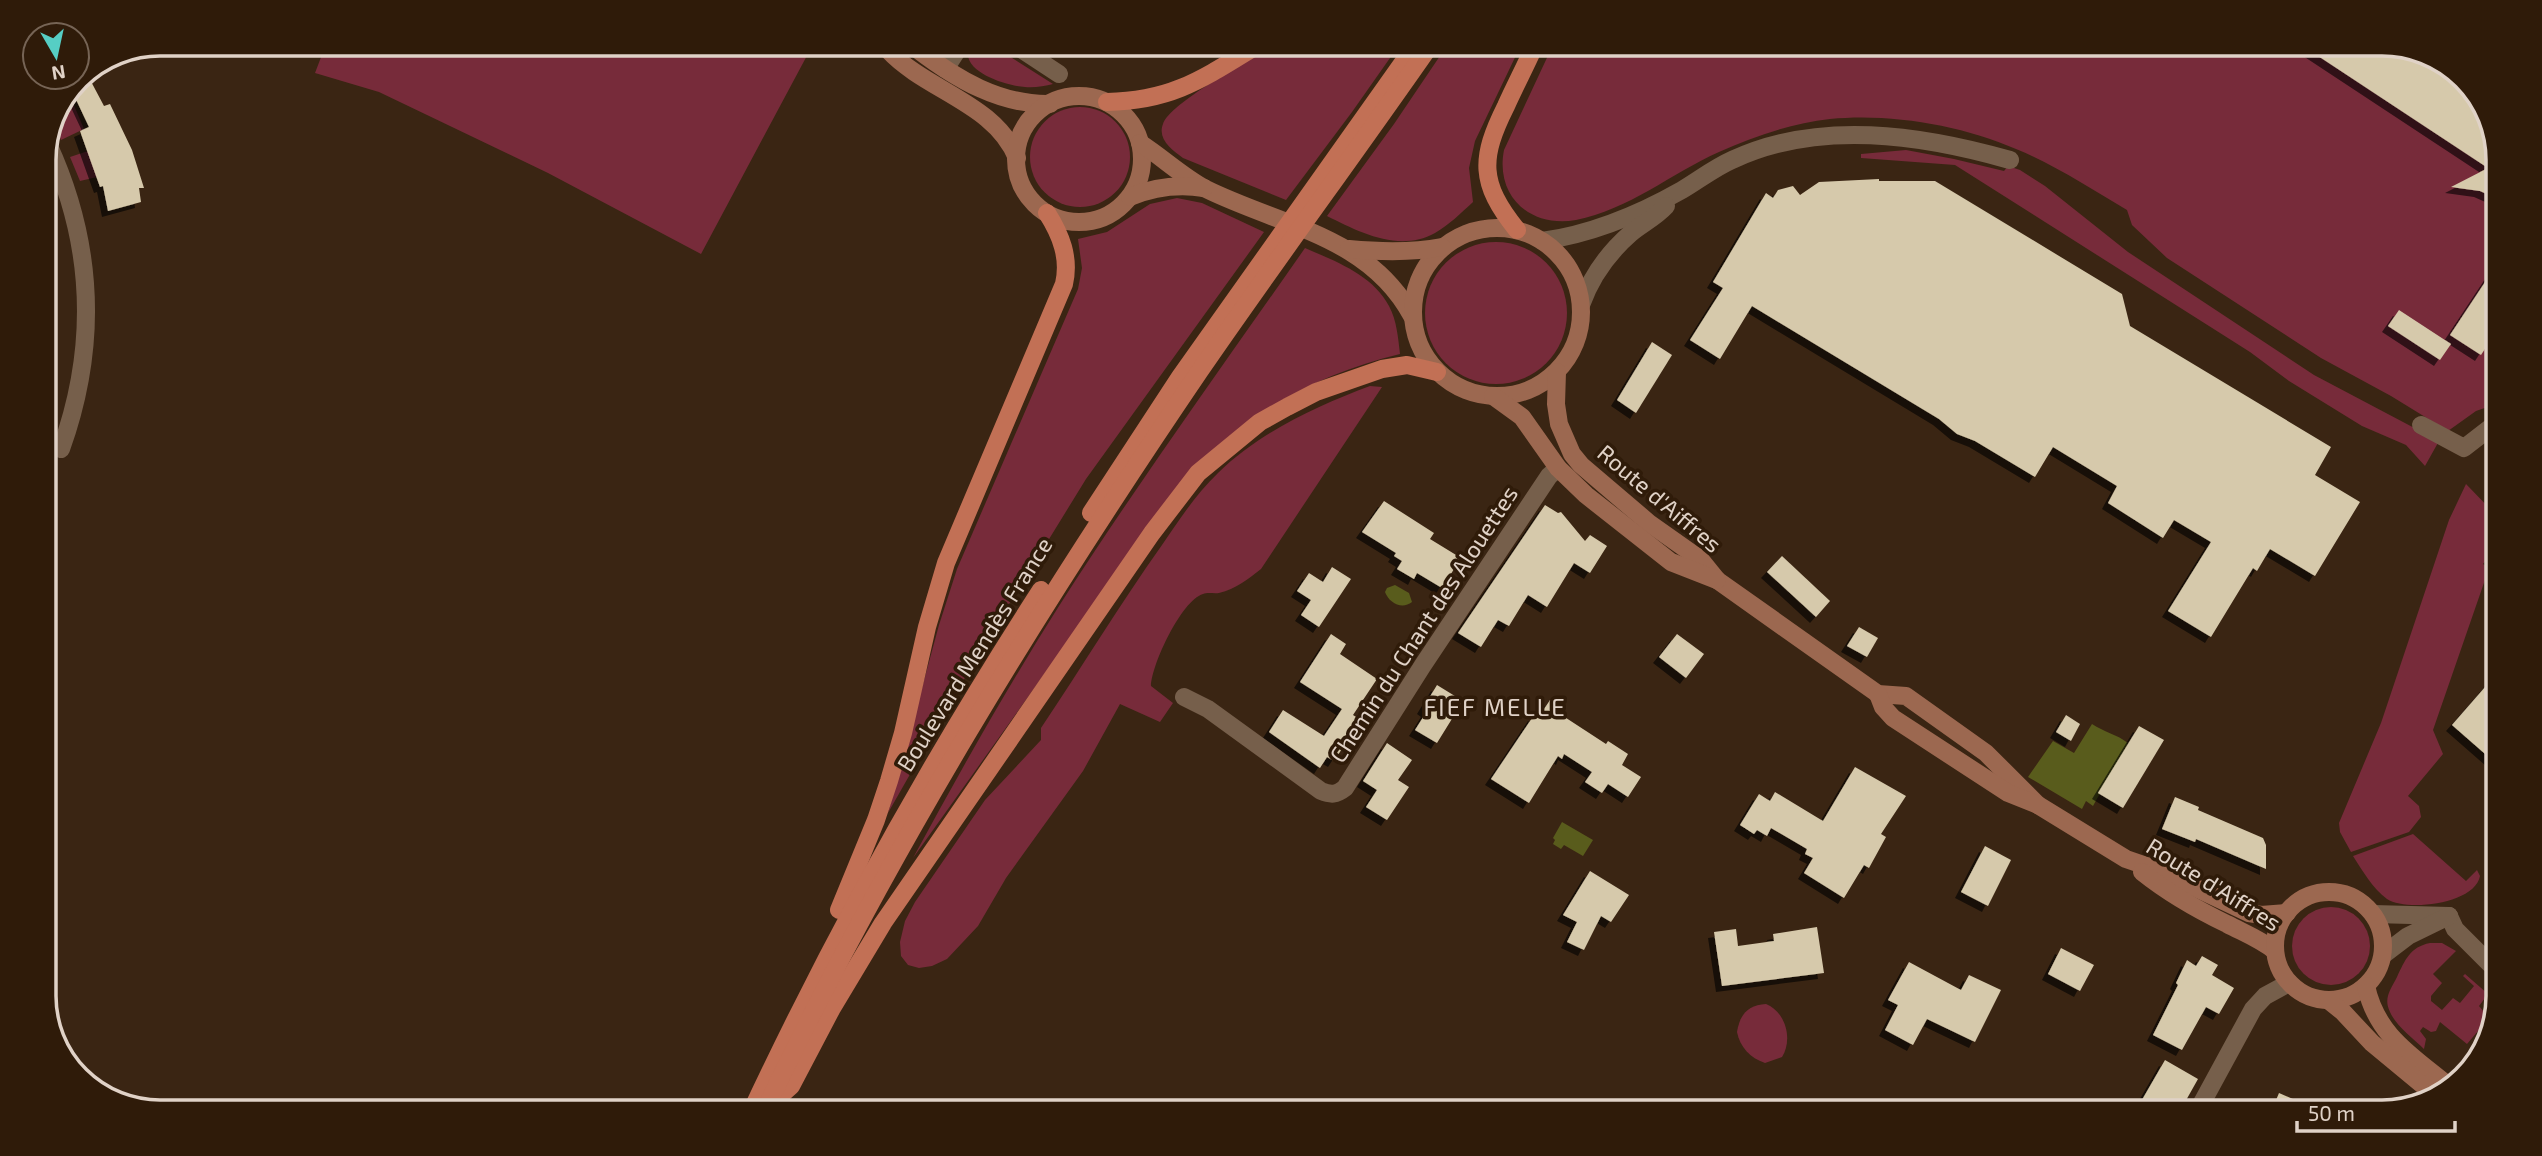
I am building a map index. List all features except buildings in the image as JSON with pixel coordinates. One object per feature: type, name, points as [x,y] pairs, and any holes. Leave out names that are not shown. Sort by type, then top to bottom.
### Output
[{"type":"main road","points":[[894,56],[906,67],[1000,129],[1010,140],[1017,158]]},
{"type":"main road","points":[[927,56],[985,91],[1029,104],[1050,104],[1084,96],[1107,102],[1142,101],[1175,92],[1240,56]]},
{"type":"main road","points":[[1282,245],[1408,56]]},
{"type":"main road","points":[[1282,245],[1422,56]]},
{"type":"main road","points":[[1517,230],[1505,215],[1490,186],[1486,166],[1488,147],[1530,56]]},
{"type":"main road","points":[[1050,104],[1030,121],[1023,132],[1017,158],[1018,174],[1024,190],[1034,203],[1047,213],[1076,222],[1091,220],[1119,208],[1130,197],[1141,171],[1140,143],[1128,119],[1107,102]]},
{"type":"main road","points":[[1140,143],[1204,188],[1349,249],[1388,281],[1403,299],[1413,318]]},
{"type":"main road","points":[[1130,197],[1149,189],[1164,187],[1204,188]]},
{"type":"main road","points":[[788,1035],[783,1023],[846,896],[876,820],[903,733],[927,627],[947,563],[1065,284],[1066,255],[1047,213]]},
{"type":"main road","points":[[1349,249],[1381,252],[1423,251],[1442,247],[1476,230],[1496,228],[1517,230],[1542,241],[1557,253],[1569,268],[1578,286],[1581,305],[1581,324],[1576,343],[1557,372],[1541,385],[1526,391],[1493,396],[1463,390],[1437,372],[1420,347],[1413,318],[1413,299],[1418,281],[1442,247]]},
{"type":"main road","name":"Boulevard Mendès France","points":[[764,1100],[788,1035],[866,884],[973,695],[1180,377],[1282,245]]},
{"type":"main road","name":"Boulevard Mendès France","points":[[766,1100],[866,911],[985,702],[1072,563],[1282,245]]},
{"type":"main road","points":[[774,1100],[791,1086],[832,1008],[883,923],[1152,533],[1198,473],[1260,422],[1316,392],[1382,369],[1407,365],[1437,372]]},
{"type":"main road","name":"Route d'Aiffres","points":[[1557,372],[1556,404],[1559,424],[1572,454],[1581,465],[1649,523],[1700,559],[1717,580]]},
{"type":"main road","name":"Route d'Aiffres","points":[[1493,396],[1522,417],[1558,468],[1586,495],[1671,562],[1717,580],[1878,694],[1906,696],[1986,753],[2038,805]]},
{"type":"main road","name":"Route d'Aiffres","points":[[1878,694],[1883,707],[1893,718],[2008,793],[2038,805],[2126,859],[2176,895],[2252,935],[2275,951]]},
{"type":"main road","name":"Route d'Aiffres","points":[[2126,859],[2158,870],[2249,913],[2287,913]]},
{"type":"main road","points":[[2328,1000],[2355,994],[2366,986],[2374,977],[2383,955],[2382,934],[2373,914],[2351,896],[2326,892],[2302,900],[2287,913],[2276,937],[2278,964],[2289,983],[2302,993],[2328,1000],[2372,1043],[2428,1089]]},
{"type":"main road","points":[[2366,986],[2372,1009],[2384,1029],[2442,1080]]},
{"type":"street","points":[[945,69],[953,56]]},
{"type":"street","points":[[1032,56],[1059,74]]},
{"type":"street","points":[[1542,241],[1580,235],[1604,227],[1681,190],[1736,158],[1791,141],[1819,137],[1885,136],[1961,146],[2010,160]]},
{"type":"street","points":[[56,164],[72,204],[81,238],[85,275],[86,333],[83,363],[73,416],[61,449]]},
{"type":"street","points":[[1581,305],[1593,278],[1614,251],[1681,190]]},
{"type":"street","points":[[2421,425],[2464,448],[2486,431]]},
{"type":"street","name":"Chemin du Chant des Alouettes","points":[[1184,697],[1208,709],[1321,791],[1331,794],[1339,792],[1345,788],[1549,476],[1558,468]]},
{"type":"street","points":[[2373,914],[2449,916]]},
{"type":"street","points":[[2383,955],[2408,936],[2449,916]]},
{"type":"street","points":[[2449,916],[2455,929],[2486,960]]},
{"type":"street","points":[[2204,1100],[2253,1009],[2265,996],[2289,983]]},
{"type":"shaded area","points":[[321,56],[807,56],[701,254],[548,173],[379,92],[315,73]]},
{"type":"shaded area","points":[[968,56],[1009,56],[1053,84],[1025,87],[1009,84],[990,78],[970,62]]},
{"type":"shaded area","points":[[1257,56],[1391,56],[1286,200],[1183,158],[1167,144],[1162,129],[1169,115],[1211,83]]},
{"type":"shaded area","points":[[1440,56],[1516,56],[1475,141],[1469,168],[1473,202],[1450,223],[1421,239],[1393,241],[1380,238],[1327,216]]},
{"type":"shaded area","points":[[1548,56],[2402,58],[2434,70],[2460,92],[2475,114],[2484,140],[2486,408],[2476,411],[2448,431],[2321,358],[2167,258],[2132,225],[2127,210],[2045,162],[1972,133],[1925,123],[1877,118],[1830,119],[1801,124],[1732,146],[1614,208],[1576,220],[1559,221],[1544,219],[1519,205],[1505,181],[1504,150]]},
{"type":"shaded area","points":[[73,104],[84,129],[61,140],[60,133]]},
{"type":"shaded area","points":[[1080,107],[1099,111],[1115,122],[1126,138],[1130,157],[1126,176],[1115,192],[1099,203],[1080,207],[1061,203],[1045,192],[1034,176],[1030,157],[1034,138],[1045,122],[1061,111]]},
{"type":"shaded area","points":[[97,148],[97,177],[80,181],[70,157]]},
{"type":"shaded area","points":[[1906,150],[2004,171],[2008,166],[2020,170],[2045,186],[2128,252],[2314,375],[2439,441],[2425,466],[2406,445],[2362,426],[2289,381],[2250,352],[1955,165],[1861,158],[1861,154]]},
{"type":"shaded area","points":[[1177,198],[1202,203],[1264,232],[1086,479],[979,653],[888,813],[957,569],[1078,289],[1082,268],[1078,239],[1107,232],[1150,204]]},
{"type":"shaded area","points":[[1496,242],[1523,247],[1546,263],[1562,286],[1567,313],[1562,340],[1546,363],[1523,379],[1496,384],[1469,379],[1446,363],[1430,340],[1425,313],[1430,286],[1446,263],[1469,247]]},
{"type":"shaded area","points":[[1305,248],[1352,270],[1382,295],[1394,318],[1400,354],[1338,374],[1280,402],[1252,419],[1203,460],[1180,484],[913,858],[984,731],[1059,606],[1149,470]]},
{"type":"shaded area","points":[[1370,386],[1382,387],[1261,569],[1231,589],[1219,593],[1205,593],[1194,599],[1177,620],[1156,663],[1151,686],[1173,703],[1160,722],[1120,704],[1083,771],[1006,878],[978,926],[947,959],[919,968],[908,965],[901,956],[900,942],[905,921],[915,902],[985,800],[1041,740],[1041,728],[1195,498],[1251,445],[1329,402]]},
{"type":"shaded area","points":[[2466,484],[2486,505],[2486,560],[2483,564],[2486,566],[2486,577],[2433,730],[2443,754],[2408,796],[2419,806],[2421,817],[2409,832],[2351,852],[2340,832],[2339,823],[2381,723],[2449,520]]},
{"type":"shaded area","points":[[1395,585],[1409,593],[1412,602],[1400,605],[1390,599],[1385,592],[1387,588]]},
{"type":"shaded area","points":[[2092,724],[2128,743],[2093,806],[2086,801],[2082,809],[2028,777],[2053,741],[2074,753]]},
{"type":"shaded area","points":[[1562,822],[1593,840],[1583,856],[1564,845],[1561,849],[1553,844],[1553,838]]},
{"type":"shaded area","points":[[2413,834],[2466,881],[2477,870],[2480,876],[2475,886],[2454,899],[2424,905],[2397,903],[2382,895],[2353,856]]},
{"type":"shaded area","points":[[2331,907],[2346,910],[2363,924],[2370,946],[2367,961],[2353,978],[2331,985],[2316,982],[2299,968],[2292,946],[2295,931],[2309,914]]},
{"type":"shaded area","points":[[2442,943],[2456,951],[2433,974],[2442,983],[2431,996],[2431,1001],[2442,1010],[2453,998],[2460,1003],[2474,986],[2463,976],[2465,974],[2486,992],[2479,1006],[2484,1012],[2480,1028],[2467,1044],[2440,1022],[2436,1031],[2431,1032],[2423,1027],[2420,1031],[2426,1039],[2424,1049],[2396,1022],[2388,1007],[2389,994],[2406,960],[2413,951],[2423,945]]},
{"type":"shaded area","points":[[1766,1004],[1783,1020],[1787,1043],[1782,1057],[1765,1063],[1746,1051],[1737,1032],[1740,1020],[1746,1012],[1754,1006]]},
{"type":"district","name":"FIEF MELLE","points":[[1495,706]]}]
